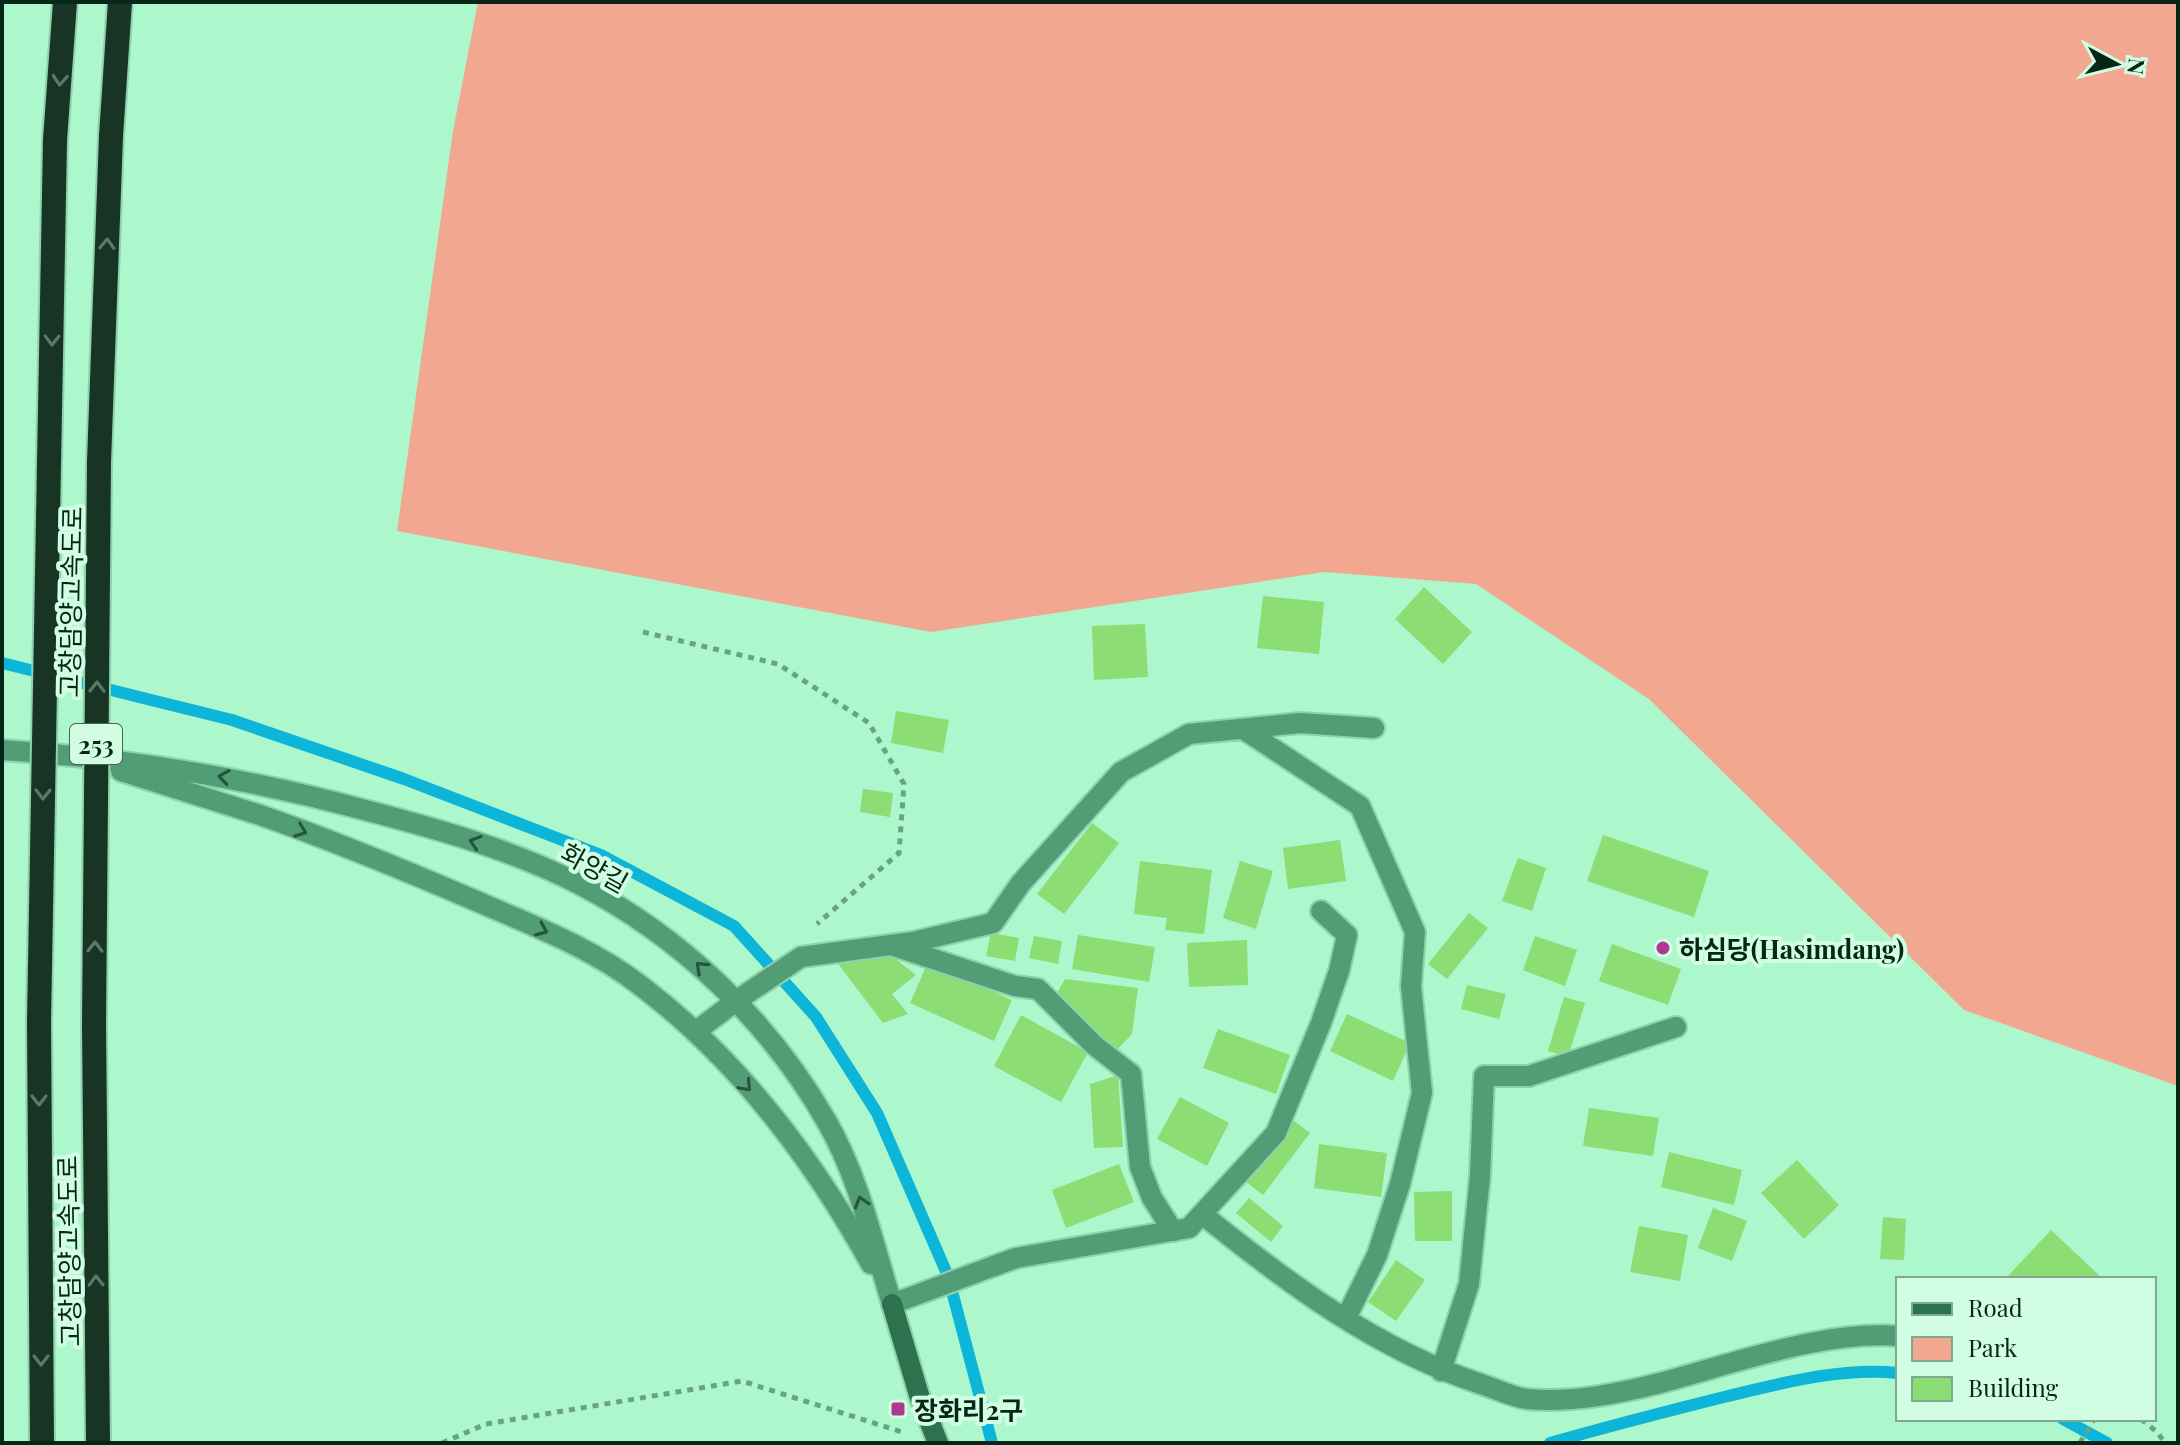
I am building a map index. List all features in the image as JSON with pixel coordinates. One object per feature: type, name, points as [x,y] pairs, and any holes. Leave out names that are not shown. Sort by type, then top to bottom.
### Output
[{"type":"highway","name":"고창담양고속도로","points":[[42,1443],[39,1022],[55,140],[65,2]]},
{"type":"highway","name":"고창담양고속도로","points":[[98,1443],[94,1025],[99,462],[111,136],[120,2]]},
{"type":"street","points":[[695,1032],[801,957],[891,945],[993,923],[1021,883],[1121,772],[1189,734],[1300,723],[1374,728]]},
{"type":"street","points":[[1243,729],[1360,806],[1415,932],[1411,986],[1422,1093],[1400,1184],[1377,1255],[1346,1318]]},
{"type":"street","name":"화양길","points":[[2,750],[68,754],[234,778],[424,826],[533,863],[579,883],[684,952],[773,1041],[828,1125],[851,1171],[919,1395],[938,1443]]},
{"type":"street","name":"화양길","points":[[68,754],[262,816],[437,884],[573,943],[640,985],[695,1032],[782,1126],[848,1223],[892,1304]]},
{"type":"street","points":[[892,1304],[1016,1258],[1189,1228],[1276,1133],[1321,1023],[1339,971],[1347,935],[1321,911]]},
{"type":"street","points":[[891,945],[1015,986],[1038,989],[1094,1045],[1131,1074],[1140,1167],[1152,1198],[1173,1231]]},
{"type":"street","points":[[1441,1371],[1469,1284],[1480,1176],[1484,1076],[1529,1076],[1676,1027]]},
{"type":"street","points":[[1202,1214],[1276,1275],[1346,1318],[1441,1371],[1526,1399],[1610,1396],[1794,1347],[1872,1334],[1896,1336]]},
{"type":"path","points":[[643,632],[778,664],[869,723],[904,784],[899,853],[815,926],[801,957]]},
{"type":"path","points":[[442,1443],[486,1424],[742,1381],[938,1443]]},
{"type":"path","points":[[2080,1443],[2093,1421]]},
{"type":"path","points":[[2143,1421],[2165,1443]]},
{"type":"green space","points":[[478,2],[2178,2],[2178,1086],[1964,1010],[1649,699],[1476,584],[1324,572],[931,632],[397,531],[453,131]]},
{"type":"building","points":[[1424,587],[1472,632],[1443,664],[1395,619]]},
{"type":"building","points":[[1263,596],[1324,602],[1319,654],[1257,648]]},
{"type":"building","points":[[1145,624],[1148,677],[1094,680],[1092,626]]},
{"type":"building","points":[[896,711],[949,720],[943,753],[891,743]]},
{"type":"building","points":[[863,789],[893,793],[890,817],[860,812]]},
{"type":"building","points":[[1092,823],[1119,843],[1064,914],[1037,894]]},
{"type":"building","points":[[1603,835],[1709,871],[1694,917],[1587,881]]},
{"type":"building","points":[[1340,840],[1346,881],[1288,889],[1283,848]]},
{"type":"building","points":[[1518,858],[1546,868],[1532,911],[1502,901]]},
{"type":"building","points":[[1140,861],[1212,870],[1204,934],[1165,930],[1167,918],[1134,914]]},
{"type":"building","points":[[1240,861],[1273,871],[1256,929],[1223,918]]},
{"type":"building","points":[[1469,913],[1488,928],[1447,979],[1428,964]]},
{"type":"building","points":[[991,933],[1019,938],[1015,961],[986,956]]},
{"type":"building","points":[[1078,935],[1155,947],[1149,982],[1072,969]]},
{"type":"building","points":[[1034,936],[1062,941],[1058,964],[1029,958]]},
{"type":"building","points":[[1535,936],[1577,950],[1565,986],[1523,970]]},
{"type":"building","points":[[1247,940],[1248,985],[1189,987],[1187,943]]},
{"type":"building","points":[[1612,944],[1681,969],[1668,1005],[1599,981]]},
{"type":"building","points":[[888,953],[916,975],[892,994],[908,1014],[883,1023],[836,961]]},
{"type":"building","points":[[928,962],[1012,1000],[994,1041],[910,1003]]},
{"type":"building","points":[[1065,979],[1138,988],[1132,1034],[1116,1051],[1057,993]]},
{"type":"building","points":[[1467,985],[1506,994],[1499,1019],[1461,1009]]},
{"type":"building","points":[[1564,997],[1585,1003],[1568,1057],[1548,1051]]},
{"type":"building","points":[[1347,1014],[1410,1043],[1393,1081],[1330,1051]]},
{"type":"building","points":[[1021,1015],[1088,1052],[1061,1102],[994,1066]]},
{"type":"building","points":[[1218,1029],[1290,1055],[1276,1094],[1203,1068]]},
{"type":"building","points":[[1118,1075],[1123,1147],[1094,1148],[1090,1084]]},
{"type":"building","points":[[1180,1097],[1229,1123],[1207,1166],[1157,1139]]},
{"type":"building","points":[[1589,1108],[1659,1118],[1653,1156],[1583,1146]]},
{"type":"building","points":[[1293,1120],[1310,1133],[1263,1195],[1246,1182]]},
{"type":"building","points":[[1319,1144],[1387,1153],[1381,1197],[1314,1188]]},
{"type":"building","points":[[1669,1152],[1742,1170],[1734,1205],[1661,1187]]},
{"type":"building","points":[[1797,1160],[1839,1205],[1804,1239],[1761,1193]]},
{"type":"building","points":[[1119,1164],[1134,1202],[1066,1228],[1052,1190]]},
{"type":"building","points":[[1452,1191],[1452,1241],[1415,1241],[1414,1192]]},
{"type":"building","points":[[1249,1198],[1283,1226],[1271,1242],[1236,1213]]},
{"type":"building","points":[[1713,1208],[1747,1221],[1732,1261],[1698,1248]]},
{"type":"building","points":[[1883,1217],[1906,1219],[1904,1260],[1880,1259]]},
{"type":"building","points":[[1639,1226],[1688,1235],[1680,1281],[1630,1272]]},
{"type":"building","points":[[2051,1230],[2101,1277],[2007,1277]]},
{"type":"building","points":[[1396,1260],[1425,1280],[1396,1321],[1368,1302]]},
{"type":"waterway","points":[[2,663],[232,720],[404,779],[601,855],[734,926],[816,1017],[877,1113],[948,1276],[992,1443]]},
{"type":"waterway","points":[[1550,1443],[1791,1381],[1855,1372],[1896,1373]]},
{"type":"waterway","points":[[2067,1421],[2107,1443]]},
{"type":"place","name":"하심당(Hasimdang)","points":[[1663,948]]},
{"type":"place","name":"장화리2구","points":[[898,1409]]}]
